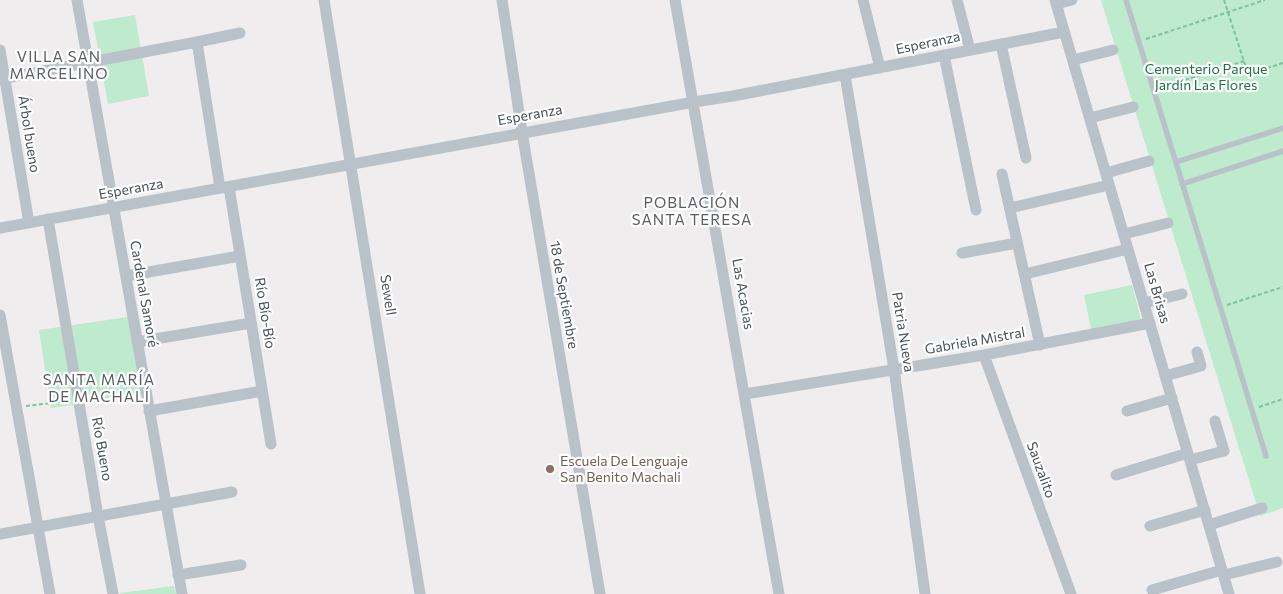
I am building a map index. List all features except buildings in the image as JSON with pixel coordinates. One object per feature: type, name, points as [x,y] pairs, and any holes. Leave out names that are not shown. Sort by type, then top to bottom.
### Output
[{"type":"street","name":"Cardenal Samoré","points":[[76,0],[182,594]]},
{"type":"street","name":"Sewell","points":[[324,0],[352,162],[420,594]]},
{"type":"street","name":"18 de Septiembre","points":[[502,0],[522,132],[600,594]]},
{"type":"street","name":"Las Acacias","points":[[676,0],[779,594]]},
{"type":"street","points":[[863,0],[880,68]]},
{"type":"street","points":[[956,0],[970,50]]},
{"type":"street","points":[[1056,2],[1072,0]]},
{"type":"street","name":"Las Brisas","points":[[1056,2],[1229,594]]},
{"type":"street","name":"Esperanza","points":[[0,228],[225,188],[352,162],[733,96],[1064,32]]},
{"type":"street","points":[[2,78],[240,33]]},
{"type":"street","name":"Río Bío-Bío","points":[[197,42],[240,256],[271,444]]},
{"type":"street","points":[[1001,44],[1026,158]]},
{"type":"street","name":"Árbol bueno","points":[[0,50],[2,78],[29,223]]},
{"type":"street","points":[[1073,60],[1112,50]]},
{"type":"street","points":[[944,55],[976,210]]},
{"type":"street","name":"Patria Nueva","points":[[846,75],[894,369],[925,594]]},
{"type":"street","points":[[1090,118],[1133,107]]},
{"type":"street","points":[[1106,173],[1149,161]]},
{"type":"street","points":[[1002,174],[1040,345]]},
{"type":"street","points":[[1010,208],[1109,185]]},
{"type":"street","name":"Río Bueno","points":[[48,220],[113,594]]},
{"type":"street","points":[[1124,234],[1168,223]]},
{"type":"street","points":[[962,253],[1017,243]]},
{"type":"street","points":[[1024,274],[1128,249]]},
{"type":"street","points":[[126,276],[240,256]]},
{"type":"street","points":[[1144,303],[1182,294]]},
{"type":"street","points":[[0,315],[50,594]]},
{"type":"street","points":[[138,342],[251,322]]},
{"type":"street","name":"Gabriela Mistral","points":[[745,394],[984,355],[1150,322]]},
{"type":"street","points":[[1165,376],[1201,366],[1197,352]]},
{"type":"street","name":"Sauzalito","points":[[984,355],[1071,594]]},
{"type":"street","points":[[149,411],[262,391]]},
{"type":"street","points":[[1127,411],[1172,398]]},
{"type":"street","points":[[1116,475],[1189,456],[1224,451],[1215,421]]},
{"type":"street","points":[[0,534],[232,492]]},
{"type":"street","points":[[1209,525],[1262,508]]},
{"type":"street","points":[[1150,526],[1205,510]]},
{"type":"street","points":[[1152,590],[1277,562]]},
{"type":"street","points":[[178,575],[241,564]]},
{"type":"lane","points":[[1126,0],[1266,456]]},
{"type":"lane","points":[[1176,162],[1283,128]]},
{"type":"lane","points":[[1182,184],[1283,152]]},
{"type":"path","points":[[1224,0],[1248,74],[1283,63]]},
{"type":"path","points":[[1139,42],[1265,0]]},
{"type":"path","points":[[1154,90],[1244,60]]},
{"type":"path","points":[[1220,308],[1283,287]]},
{"type":"path","points":[[1252,410],[1283,399]]},
{"type":"path","points":[[16,407],[78,400]]},
{"type":"green space","name":"Cementerio Parque Jardín Las Flores","points":[[1101,0],[1283,0],[1283,508],[1260,516]]},
{"type":"green space","points":[[135,15],[149,96],[108,104],[93,22]]},
{"type":"green space","points":[[1132,285],[1141,319],[1091,329],[1084,295]]},
{"type":"green space","points":[[128,317],[142,395],[51,408],[39,330]]},
{"type":"green space","points":[[174,586],[176,594],[120,594],[120,593]]},
{"type":"place","name":"Escuela De Lenguaje San Benito Machali","points":[[550,469]]},
{"type":"district","name":"VILLA SAN MARCELINO","points":[[59,66]]},
{"type":"district","name":"POBLACIÓN SANTA TERESA","points":[[692,212]]},
{"type":"district","name":"SANTA MARÍA DE MACHALÍ","points":[[99,388]]}]
